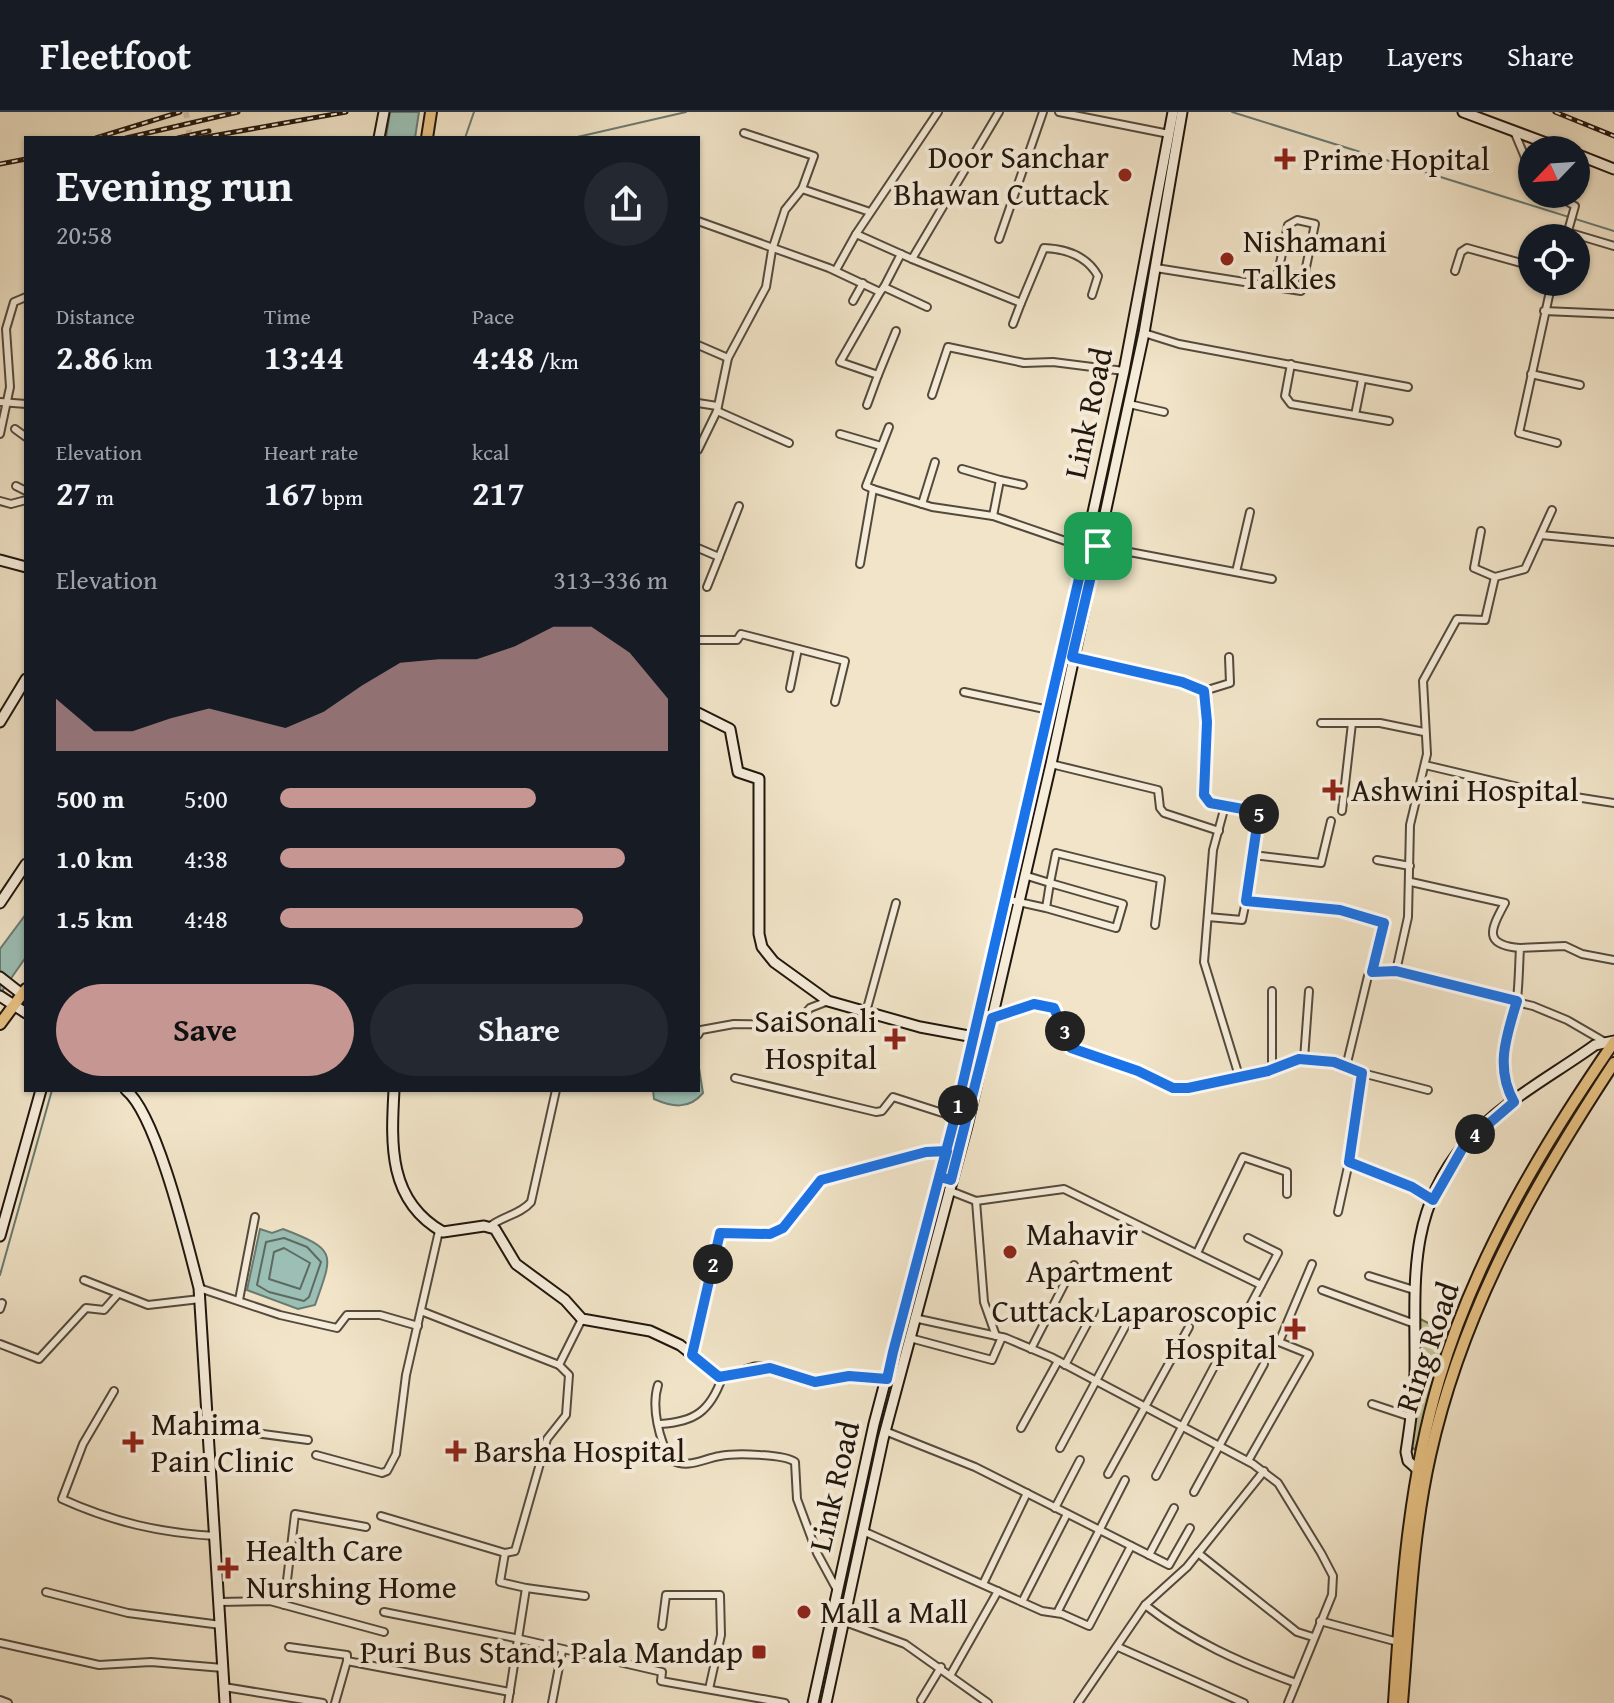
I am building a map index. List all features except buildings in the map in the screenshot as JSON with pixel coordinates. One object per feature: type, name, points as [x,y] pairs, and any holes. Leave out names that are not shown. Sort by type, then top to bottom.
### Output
[{"type":"main road","points":[[379,136],[384,112]]},
{"type":"main road","points":[[427,136],[431,112]]},
{"type":"main road","points":[[1463,112],[1527,136]]},
{"type":"main road","name":"Link Road","points":[[813,1703],[836,1588],[974,1037],[1086,548],[1124,371],[1169,134],[1178,114]]},
{"type":"main road","name":"Link Road","points":[[826,1703],[885,1431],[992,1018],[1051,764],[1144,333],[1178,114]]},
{"type":"main road","points":[[1590,160],[1614,169]]},
{"type":"main road","points":[[0,560],[24,566]]},
{"type":"main road","points":[[0,722],[24,682]]},
{"type":"main road","points":[[700,714],[730,729],[738,772],[759,779],[759,934],[762,947],[774,962],[828,1001],[920,1027],[974,1037]]},
{"type":"main road","points":[[0,903],[24,867]]},
{"type":"main road","points":[[0,977],[24,992],[0,1024]]},
{"type":"main road","points":[[0,996],[24,1012]]},
{"type":"main road","points":[[1418,1470],[1408,1461],[1406,1452],[1411,1417],[1414,1290],[1418,1239],[1433,1200],[1465,1144],[1514,1102],[1595,1045],[1611,1042]]},
{"type":"main road","name":"Ring Road","points":[[1394,1703],[1418,1470],[1439,1378],[1479,1273],[1557,1127],[1611,1042]]},
{"type":"main road","name":"Ring Road","points":[[1402,1703],[1415,1560],[1430,1458],[1454,1369],[1472,1316],[1500,1255],[1571,1129],[1614,1063]]},
{"type":"main road","points":[[0,1236],[40,1092]]},
{"type":"main road","points":[[130,1092],[150,1131],[182,1225],[199,1288],[225,1703]]},
{"type":"main road","points":[[394,1092],[396,1178],[409,1202],[439,1231],[489,1228],[498,1233],[516,1264],[565,1300],[582,1319],[650,1331],[692,1355],[722,1378],[770,1368],[815,1382],[849,1376],[887,1379]]},
{"type":"main road","points":[[940,1177],[950,1185]]},
{"type":"street","points":[[836,270],[870,212],[938,112]]},
{"type":"street","points":[[912,259],[999,112]]},
{"type":"street","points":[[999,239],[1043,112]]},
{"type":"street","points":[[1059,112],[1169,134]]},
{"type":"street","points":[[1514,131],[1518,141]]},
{"type":"street","points":[[700,446],[717,408],[728,358],[766,287],[772,250],[785,210],[802,189],[814,156],[744,133]]},
{"type":"street","points":[[802,189],[870,212]]},
{"type":"street","points":[[1156,268],[1275,287],[1304,289],[1315,224],[1297,220],[1288,225],[1275,287]]},
{"type":"street","points":[[700,222],[772,250],[836,270],[927,307]]},
{"type":"street","points":[[856,234],[1021,303]]},
{"type":"street","points":[[1590,240],[1614,246]]},
{"type":"street","points":[[1013,324],[1044,248],[1060,248],[1091,262],[1098,276],[1092,295]]},
{"type":"street","points":[[1455,271],[1461,252],[1467,248],[1518,262]]},
{"type":"street","points":[[878,375],[840,362],[901,254]]},
{"type":"street","points":[[853,301],[863,283]]},
{"type":"street","points":[[1548,296],[1519,433],[1557,443]]},
{"type":"street","points":[[0,434],[3,403],[10,387],[8,318],[14,302],[24,298]]},
{"type":"street","points":[[1544,311],[1614,314]]},
{"type":"street","points":[[867,405],[896,331]]},
{"type":"street","points":[[1144,333],[1179,344],[1408,387]]},
{"type":"street","points":[[700,346],[728,358]]},
{"type":"street","points":[[932,395],[948,347],[1024,363],[1053,362],[1124,371]]},
{"type":"street","points":[[1291,364],[1286,400],[1389,421]]},
{"type":"street","points":[[1531,374],[1580,385]]},
{"type":"street","points":[[1355,415],[1362,380]]},
{"type":"street","points":[[3,403],[24,404]]},
{"type":"street","points":[[700,404],[717,408],[789,443]]},
{"type":"street","points":[[1129,404],[1164,412]]},
{"type":"street","points":[[889,427],[866,486],[873,489],[922,504],[993,516],[1086,548],[1098,546],[1272,579]]},
{"type":"street","points":[[15,429],[24,436]]},
{"type":"street","points":[[840,434],[881,446]]},
{"type":"street","points":[[922,504],[935,462]]},
{"type":"street","points":[[962,469],[1023,485]]},
{"type":"street","points":[[993,516],[1000,480]]},
{"type":"street","points":[[16,486],[24,490]]},
{"type":"street","points":[[860,564],[873,489]]},
{"type":"street","points":[[0,501],[11,504],[24,501]]},
{"type":"street","points":[[707,587],[739,506]]},
{"type":"street","points":[[1481,531],[1474,568],[1495,577],[1525,569],[1552,510]]},
{"type":"street","points":[[1236,572],[1250,512]]},
{"type":"street","points":[[1541,535],[1614,542]]},
{"type":"street","points":[[700,549],[719,557]]},
{"type":"street","points":[[1396,971],[1408,917],[1410,825],[1425,765],[1423,681],[1457,619],[1485,620],[1495,577]]},
{"type":"street","points":[[700,640],[737,640],[741,634],[845,661],[835,702]]},
{"type":"street","points":[[790,688],[798,649]]},
{"type":"street","points":[[1072,657],[1182,682],[1204,691],[1230,683],[1229,657]]},
{"type":"street","points":[[1204,691],[1207,722],[1204,795],[1210,803],[1259,812],[1242,920],[1208,917]]},
{"type":"street","points":[[964,692],[1049,710]]},
{"type":"street","points":[[1321,723],[1380,723],[1424,732]]},
{"type":"street","points":[[1342,811],[1352,723]]},
{"type":"street","points":[[1051,764],[1158,790],[1160,808],[1164,813],[1219,831]]},
{"type":"street","points":[[1425,765],[1531,790],[1614,803]]},
{"type":"street","points":[[1225,806],[1219,831],[1204,962],[1239,1076]]},
{"type":"street","points":[[1253,855],[1321,863],[1331,821]]},
{"type":"street","points":[[1046,908],[1056,853],[1161,879],[1155,925]]},
{"type":"street","points":[[1377,860],[1410,866]]},
{"type":"street","points":[[1005,899],[1116,928],[1123,904],[1024,875]]},
{"type":"street","points":[[1411,882],[1505,903],[1491,930],[1493,939],[1500,945],[1520,948],[1565,946],[1582,954],[1614,960]]},
{"type":"street","points":[[1246,901],[1340,910],[1384,923],[1346,1067]]},
{"type":"street","points":[[866,1012],[896,903]]},
{"type":"street","points":[[1514,1102],[1503,1082],[1503,1048],[1517,1001],[1520,948]]},
{"type":"street","points":[[1372,972],[1396,971],[1517,1001],[1567,1020],[1611,1042]]},
{"type":"street","points":[[1272,991],[1272,1069]]},
{"type":"street","points":[[1304,1059],[1309,991]]},
{"type":"street","points":[[700,1032],[734,1024],[795,1025],[810,1008],[828,1001]]},
{"type":"street","points":[[992,1018],[1034,1004],[1054,1008],[1071,1048],[1138,1071],[1173,1088],[1188,1088],[1304,1059],[1346,1067],[1428,1090]]},
{"type":"street","points":[[1338,1212],[1362,1073]]},
{"type":"street","points":[[735,1078],[876,1112],[882,1111],[893,1097],[955,1117]]},
{"type":"street","points":[[489,1228],[502,1217],[523,1210],[531,1202],[556,1092]]},
{"type":"street","points":[[692,1355],[720,1233],[770,1234],[783,1228],[821,1180],[926,1152],[947,1151]]},
{"type":"street","points":[[1197,1253],[1243,1157],[1287,1172],[1287,1194]]},
{"type":"street","points":[[1349,1162],[1412,1187],[1433,1200]]},
{"type":"street","points":[[950,1185],[976,1201],[1064,1189],[1261,1285]]},
{"type":"street","points":[[910,1338],[992,1360],[999,1336],[984,1302],[976,1201]]},
{"type":"street","points":[[239,1300],[255,1217]]},
{"type":"street","points":[[316,1455],[382,1473],[387,1471],[396,1454],[404,1387],[439,1231]]},
{"type":"street","points":[[1241,1323],[1278,1253],[1248,1238]]},
{"type":"street","points":[[1248,1461],[1309,1354],[1279,1342],[1312,1264]]},
{"type":"street","points":[[1031,1349],[1074,1265]]},
{"type":"street","points":[[1369,1276],[1414,1290]]},
{"type":"street","points":[[84,1280],[148,1305],[200,1299]]},
{"type":"street","points":[[199,1288],[280,1315],[337,1328],[347,1315],[361,1313],[418,1326]]},
{"type":"street","points":[[1322,1290],[1415,1324]]},
{"type":"street","points":[[0,1344],[39,1359],[86,1308],[104,1310],[118,1294]]},
{"type":"street","points":[[381,1516],[505,1553],[515,1551],[547,1439],[566,1415],[569,1375],[559,1365],[421,1311]]},
{"type":"street","points":[[1021,1428],[1094,1311]]},
{"type":"street","points":[[914,1318],[999,1336],[1062,1363],[1248,1461],[1278,1483],[1333,1576],[1332,1595],[1288,1703]]},
{"type":"street","points":[[559,1365],[582,1319]]},
{"type":"street","points":[[1060,1448],[1127,1323]]},
{"type":"street","points":[[1108,1474],[1189,1327]]},
{"type":"street","points":[[1156,1476],[1225,1346]]},
{"type":"street","points":[[1194,1492],[1264,1364]]},
{"type":"street","points":[[660,1424],[688,1420],[707,1410],[722,1378]]},
{"type":"street","points":[[658,1385],[656,1410],[665,1450],[671,1460],[679,1464],[730,1455],[784,1457],[795,1462],[797,1499],[817,1553],[836,1588]]},
{"type":"street","points":[[114,1391],[83,1444],[62,1499],[105,1519],[164,1533],[216,1536]]},
{"type":"street","points":[[1372,1404],[1411,1417]]},
{"type":"street","points":[[210,1427],[308,1440]]},
{"type":"street","points":[[885,1431],[975,1467],[1169,1565],[1190,1528]]},
{"type":"street","points":[[1055,1508],[1080,1460]]},
{"type":"street","points":[[1078,1703],[1145,1605],[1177,1578],[1264,1471]]},
{"type":"street","points":[[1057,1613],[1125,1480]]},
{"type":"street","points":[[983,1584],[1027,1493]]},
{"type":"street","points":[[1149,1555],[1174,1508]]},
{"type":"street","points":[[284,1605],[295,1514],[366,1527]]},
{"type":"street","points":[[1022,1602],[1067,1514]]},
{"type":"street","points":[[863,1531],[1049,1614],[1057,1613],[1089,1626],[1131,1546]]},
{"type":"street","points":[[505,1553],[500,1582],[585,1596]]},
{"type":"street","points":[[1198,1553],[1297,1632],[1313,1637]]},
{"type":"street","points":[[508,1703],[526,1588]]},
{"type":"street","points":[[951,1674],[998,1591]]},
{"type":"street","points":[[46,1592],[128,1613],[221,1625]]},
{"type":"street","points":[[662,1626],[666,1595],[720,1595],[721,1635],[709,1689]]},
{"type":"street","points":[[220,1602],[270,1601],[384,1632]]},
{"type":"street","points":[[1145,1605],[1190,1637],[1244,1664],[1296,1683]]},
{"type":"street","points":[[384,1612],[662,1672],[661,1681],[785,1703]]},
{"type":"street","points":[[1320,1621],[1398,1642]]},
{"type":"street","points":[[845,1622],[905,1644],[988,1703]]},
{"type":"street","points":[[0,1643],[99,1665],[151,1662],[223,1668]]},
{"type":"street","points":[[289,1647],[347,1655],[335,1703]]},
{"type":"street","points":[[1118,1647],[1244,1703]]},
{"type":"street","points":[[552,1703],[562,1651]]},
{"type":"street","points":[[347,1661],[510,1692]]},
{"type":"street","points":[[921,1700],[941,1667]]},
{"type":"street","points":[[224,1687],[323,1703]]},
{"type":"street","points":[[0,1700],[7,1703]]},
{"type":"green space","points":[[1420,1319],[1451,1334],[1415,1450],[1411,1446],[1420,1369]]},
{"type":"water","points":[[390,112],[419,112],[415,136],[386,136]]},
{"type":"water","points":[[24,917],[24,960],[0,994],[0,949]]},
{"type":"water","points":[[700,1074],[703,1093],[692,1102],[667,1104],[654,1099],[653,1092],[700,1092]]},
{"type":"water","points":[[260,1229],[272,1233],[283,1229],[322,1249],[327,1264],[315,1305],[298,1309],[247,1290]]},
{"type":"waterway","points":[[466,136],[474,112]]},
{"type":"waterway","points":[[582,136],[686,112]]},
{"type":"waterway","points":[[1232,112],[1614,231]]},
{"type":"waterway","points":[[0,1275],[51,1092]]},
{"type":"tunnel","points":[[186,112],[190,136]]},
{"type":"railway","points":[[102,136],[180,112]]},
{"type":"railway","points":[[135,136],[238,112]]},
{"type":"railway","points":[[212,136],[346,112]]},
{"type":"railway","points":[[1555,112],[1614,136]]},
{"type":"railway","points":[[187,136],[209,131]]},
{"type":"railway","points":[[0,164],[24,159]]},
{"type":"place","name":"Prime Hopital","points":[[1285,159]]},
{"type":"place","name":"Door Sanchar Bhawan Cuttack","points":[[1125,175]]},
{"type":"place","name":"Nishamani Talkies","points":[[1227,259]]},
{"type":"place","name":"Ashwini Hospital","points":[[1333,790]]},
{"type":"place","name":"SaiSonali Hospital","points":[[895,1039]]},
{"type":"place","name":"Mahavir Apartment","points":[[1010,1252]]},
{"type":"place","name":"Cuttack Laparoscopic Hospital","points":[[1295,1329]]},
{"type":"place","name":"Mahima Pain Clinic","points":[[133,1442]]},
{"type":"place","name":"Barsha Hospital","points":[[456,1451]]},
{"type":"place","name":"Health Care Nurshing Home","points":[[228,1568]]},
{"type":"place","name":"Mall a Mall","points":[[804,1612]]},
{"type":"place","name":"Puri Bus Stand, Pala Mandap","points":[[759,1652]]},
{"type":"route","points":[[1098,546],[1072,657],[1182,682],[1204,691],[1207,722],[1204,795],[1210,803],[1259,812],[1246,901],[1340,910],[1384,923],[1372,972],[1382,969],[1396,971],[1465,991],[1517,1001],[1503,1048],[1503,1082],[1514,1102],[1465,1144],[1454,1158],[1433,1200],[1412,1187],[1349,1162],[1362,1073],[1334,1062],[1299,1059],[1268,1071],[1188,1088],[1173,1088],[1103,1058],[1076,1052],[1068,1044],[1054,1008],[1034,1004],[992,1018],[951,1180],[940,1177],[947,1151],[926,1152],[821,1180],[783,1228],[770,1234],[720,1233],[692,1355],[719,1377],[755,1368],[770,1368],[815,1382],[849,1376],[887,1379],[893,1352],[947,1151],[1086,548],[1098,546]]}]
